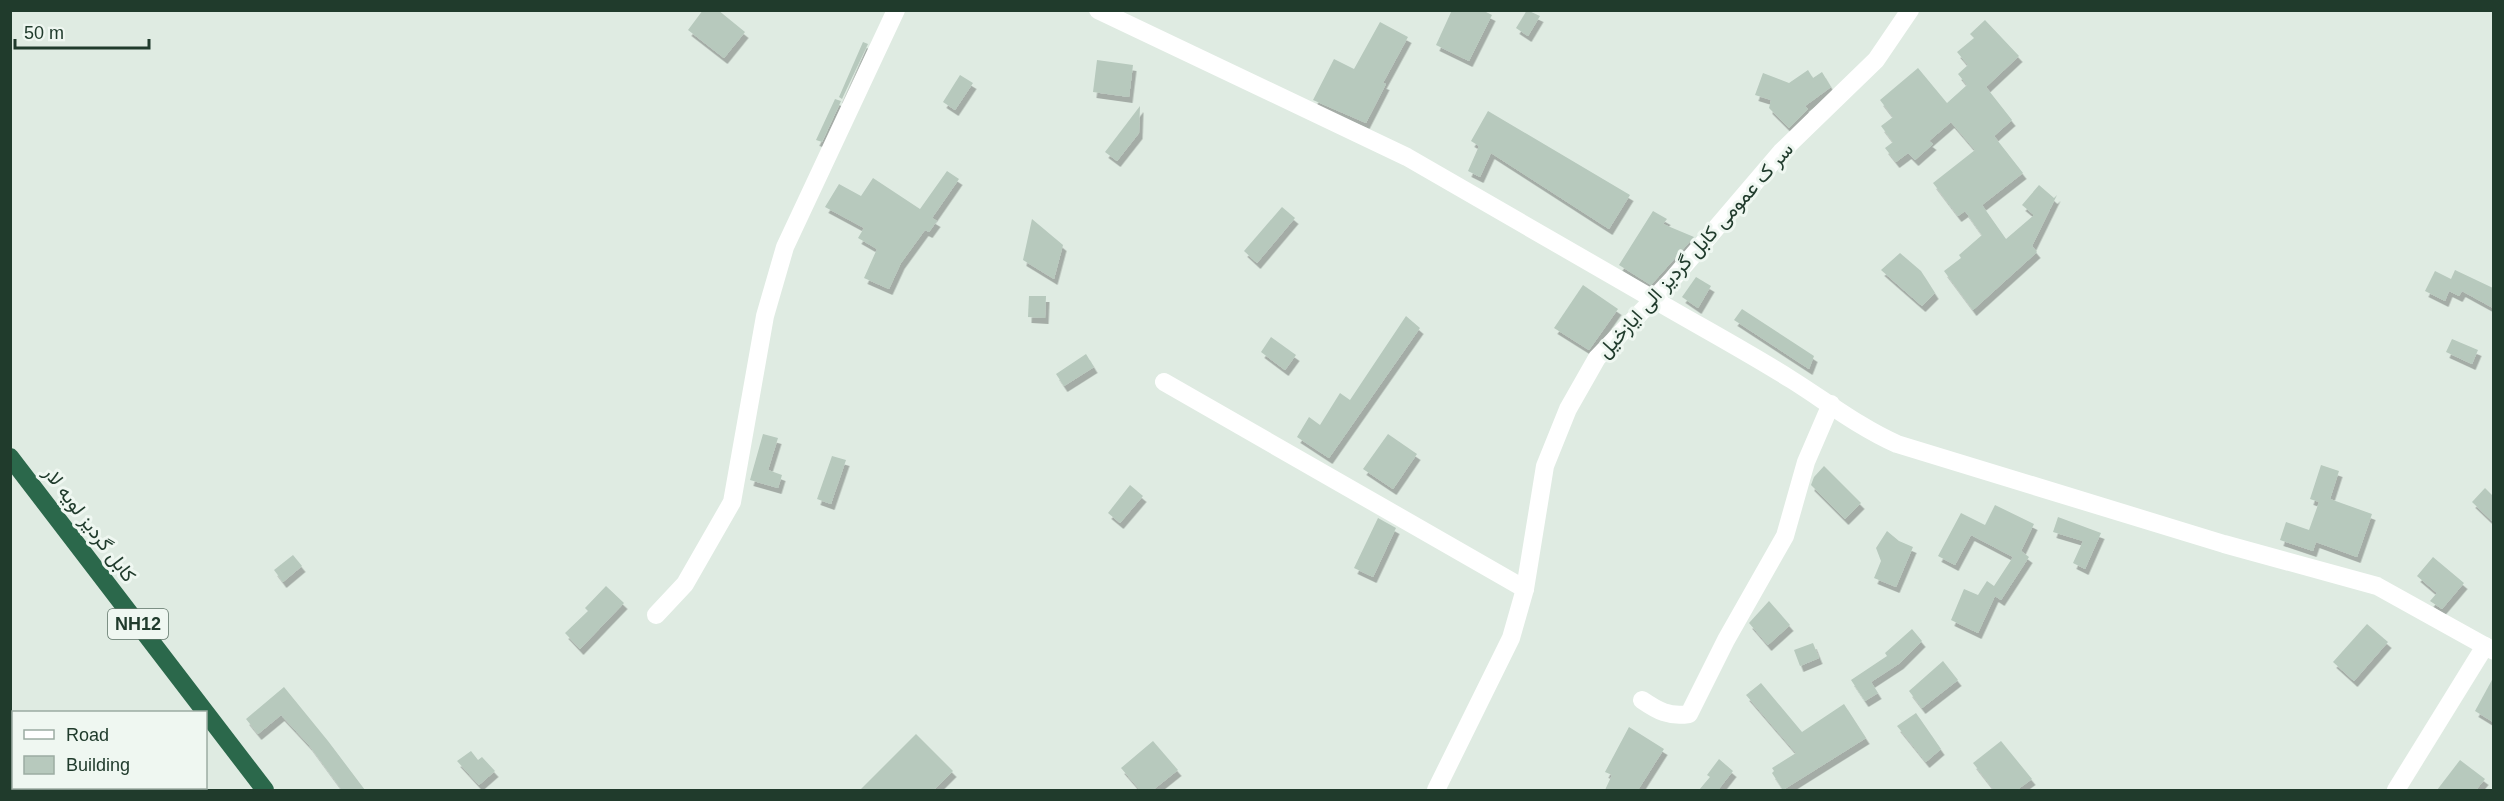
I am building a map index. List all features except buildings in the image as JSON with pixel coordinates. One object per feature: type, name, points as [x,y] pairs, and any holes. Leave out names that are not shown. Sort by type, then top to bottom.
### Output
[{"type":"highway","name":"کابل گردیز لویه لار","points":[[10,457],[205,711]]},
{"type":"highway","name":"کابل گردیز لویه لار","points":[[207,714],[265,790]]},
{"type":"street","points":[[656,615],[685,584],[732,502],[765,316],[785,247],[896,10]]},
{"type":"street","points":[[1098,10],[1407,156],[1831,404],[1866,431],[1897,444],[2224,544],[2378,586],[2489,648],[2396,790]]},
{"type":"street","name":"سر ک عمومی کابل گردیز الی ایازخیل","points":[[1436,790],[1511,638],[1525,589],[1545,466],[1568,409],[1597,358],[1653,299],[1781,152],[1876,60],[1910,10]]},
{"type":"street","points":[[1164,382],[1525,589]]},
{"type":"street","points":[[1642,699],[1659,712],[1675,716],[1689,714],[1726,640],[1785,536],[1806,462],[1831,404]]}]
